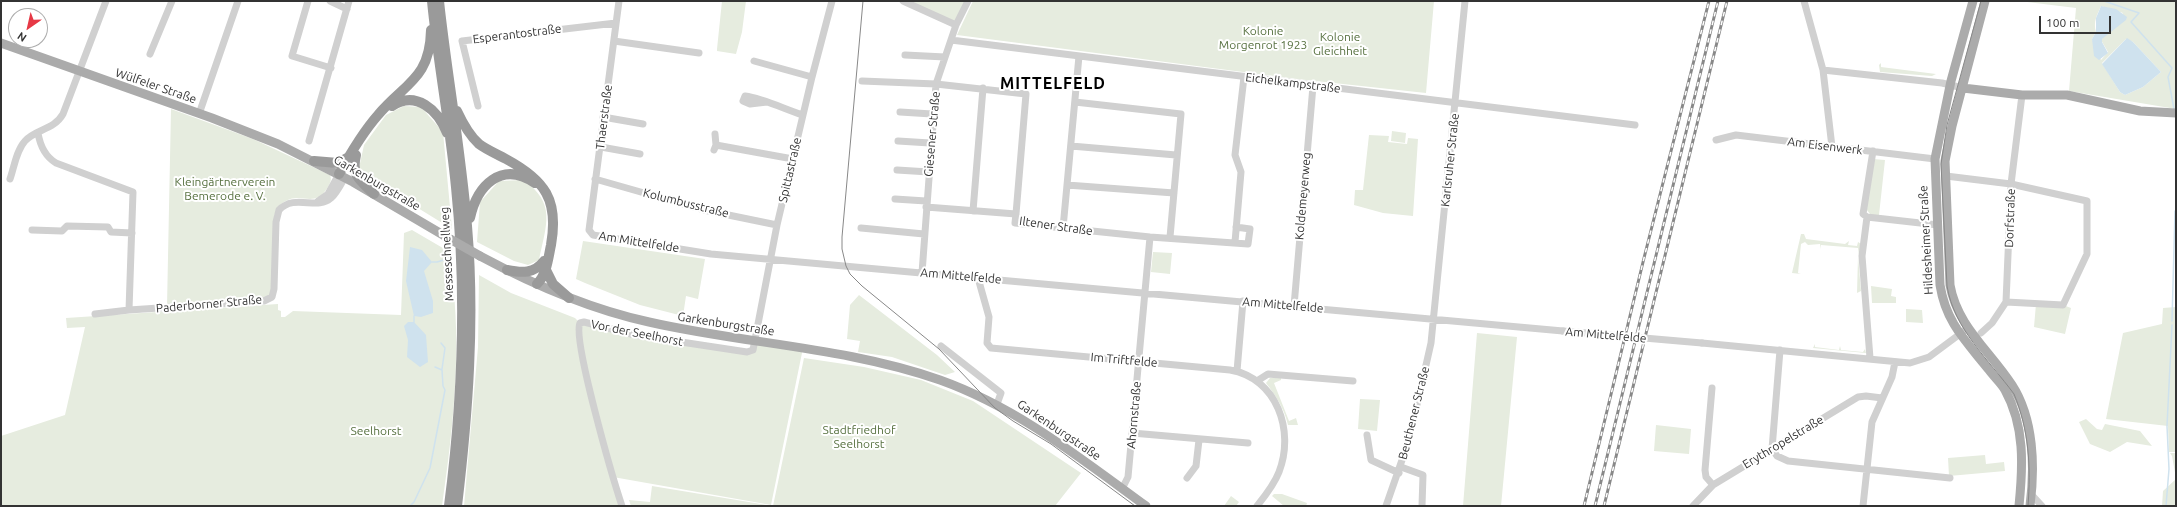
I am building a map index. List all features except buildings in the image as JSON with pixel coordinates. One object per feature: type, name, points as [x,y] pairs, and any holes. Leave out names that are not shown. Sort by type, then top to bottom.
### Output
[{"type":"highway","name":"Messeschnellweg","points":[[434,3],[453,102],[468,228],[470,366],[457,506]]},
{"type":"highway","name":"Messeschnellweg","points":[[434,3],[452,146],[460,234],[463,343],[459,419],[449,506]]},
{"type":"highway","points":[[342,176],[377,116],[412,83],[424,65],[431,38],[434,3]]},
{"type":"highway","points":[[314,161],[338,163],[354,154],[379,118],[394,104],[408,101],[420,102],[432,109],[444,127],[452,146]]},
{"type":"highway","points":[[453,102],[464,126],[471,136],[489,150],[530,173],[539,181],[547,193],[552,209],[553,225],[545,266],[537,284]]},
{"type":"highway","points":[[354,154],[355,173],[374,194]]},
{"type":"highway","points":[[468,228],[476,197],[485,184],[492,179],[506,174],[530,179],[544,194],[550,210],[550,233],[545,266],[553,284],[568,298]]},
{"type":"highway","points":[[507,270],[518,272],[532,271],[545,266]]},
{"type":"main road","name":"Hildesheimer Straße","points":[[1973,1],[1951,85],[1935,159],[1942,304],[1952,323],[1964,331],[2012,385],[2020,400],[2030,441],[2032,464],[2030,506]]},
{"type":"main road","name":"Hildesheimer Straße","points":[[1986,1],[1945,161],[1950,285],[1955,308],[1964,331],[2004,388],[2016,419],[2022,454],[2019,506]]},
{"type":"main road","name":"Wülfeler Straße","points":[[1,43],[262,137],[302,155]]},
{"type":"main road","points":[[1963,88],[2022,95],[2062,94],[2140,111],[2176,113]]},
{"type":"main road","name":"Garkenburgstraße","points":[[302,155],[374,194],[480,256],[568,298],[648,322],[842,355],[908,370],[940,380],[997,404],[1052,437],[1146,506]]},
{"type":"street","points":[[10,179],[22,145],[26,140],[51,127],[60,120],[106,1]]},
{"type":"street","points":[[150,54],[172,1]]},
{"type":"street","points":[[199,114],[238,1]]},
{"type":"street","points":[[308,1],[292,56],[331,68]]},
{"type":"street","points":[[330,1],[347,9]]},
{"type":"street","points":[[309,141],[349,1]]},
{"type":"street","name":"Thaerstraße","points":[[590,233],[595,179],[601,148],[603,117],[619,1]]},
{"type":"street","name":"Spittastraße","points":[[755,341],[777,225],[812,77],[832,1]]},
{"type":"street","points":[[903,1],[956,25]]},
{"type":"street","name":"Giesener Straße","points":[[922,273],[932,114],[936,84],[956,25],[968,1]]},
{"type":"street","name":"Karlsruher Straße","points":[[1434,318],[1466,1]]},
{"type":"street","points":[[1804,1],[1823,70],[1832,147]]},
{"type":"street","name":"Esperantostraße","points":[[478,106],[462,41],[616,22]]},
{"type":"street","name":"Eichelkampstraße","points":[[951,40],[1313,86],[1634,124]]},
{"type":"street","points":[[614,41],[700,53]]},
{"type":"street","points":[[905,55],[944,57]]},
{"type":"street","points":[[1063,228],[1079,56]]},
{"type":"street","points":[[754,61],[812,77]]},
{"type":"street","points":[[1823,70],[1951,85],[1963,88]]},
{"type":"street","points":[[1236,227],[1250,229],[1248,244],[1235,242],[1236,227],[1241,172],[1235,155],[1244,77]]},
{"type":"street","points":[[862,81],[936,84],[983,88],[1026,94],[1016,214]]},
{"type":"street","name":"Koldemeyerweg","points":[[1294,306],[1313,86]]},
{"type":"street","points":[[973,211],[983,88]]},
{"type":"street","name":"Dorfstraße","points":[[2006,302],[2011,184],[2022,95]]},
{"type":"street","points":[[766,102],[803,115]]},
{"type":"street","points":[[1075,102],[1181,114],[1176,155],[1170,237]]},
{"type":"street","points":[[900,112],[932,114]]},
{"type":"street","points":[[603,117],[643,124]]},
{"type":"street","points":[[38,133],[39,141],[46,154],[56,163],[132,192],[129,310]]},
{"type":"street","points":[[715,134],[715,147],[793,160]]},
{"type":"street","name":"Am Eisenwerk","points":[[1716,140],[1736,135],[1935,159]]},
{"type":"street","points":[[898,141],[930,143]]},
{"type":"street","points":[[1071,146],[1176,155]]},
{"type":"street","points":[[601,148],[640,154]]},
{"type":"street","points":[[1873,151],[1863,214],[1867,218],[1938,225]]},
{"type":"street","points":[[897,170],[929,172]]},
{"type":"street","name":"Paderborner Straße","points":[[95,314],[129,310],[264,301],[272,297],[276,214],[286,203],[322,203],[330,199],[342,176]]},
{"type":"street","points":[[1946,176],[2011,184],[2087,201],[2087,254],[2063,305],[2006,302],[1992,323],[1981,333]]},
{"type":"street","name":"Kolumbusstraße","points":[[595,179],[704,210],[777,225]]},
{"type":"street","points":[[1067,185],[1174,193]]},
{"type":"street","name":"Iltener Straße","points":[[895,199],[973,211],[1016,214],[1015,223],[1150,237],[1235,242]]},
{"type":"street","points":[[1867,218],[1862,256],[1870,358]]},
{"type":"street","points":[[32,230],[62,231],[67,226],[108,227],[111,232],[132,233]]},
{"type":"street","points":[[860,228],[924,234]]},
{"type":"street","name":"Am Mittelfelde","points":[[590,233],[593,235],[711,254],[770,260],[1434,318],[1870,358],[1895,362],[1910,363],[1929,357],[1964,331]]},
{"type":"street","name":"Ahornstraße","points":[[1122,489],[1128,477],[1150,237]]},
{"type":"street","name":"Im Triftfelde","points":[[978,278],[989,317],[988,346],[991,348],[1237,371],[1257,382],[1273,397],[1279,408],[1284,436],[1279,472],[1259,506]]},
{"type":"street","points":[[1237,371],[1243,301]]},
{"type":"street","name":"Beuthener Straße","points":[[1386,506],[1400,470],[1418,404],[1434,318]]},
{"type":"street","name":"Vor der Seelhorst","points":[[622,506],[612,477],[591,394],[578,333],[580,323],[584,322],[635,335],[747,352],[753,350],[755,341]]},
{"type":"street","points":[[941,346],[1002,393],[997,404]]},
{"type":"street","points":[[1780,350],[1772,449],[1783,460],[1950,478]]},
{"type":"street","points":[[1863,506],[1872,422],[1892,377],[1895,362]]},
{"type":"street","points":[[1257,382],[1268,374],[1353,381]]},
{"type":"street","points":[[1712,388],[1705,470],[1706,477],[1713,485]]},
{"type":"street","name":"Erythropelstraße","points":[[1694,506],[1713,485],[1858,397],[1866,396],[1882,398]]},
{"type":"street","points":[[1132,433],[1199,440],[1248,443]]},
{"type":"street","points":[[1367,435],[1371,460],[1400,470],[1423,475],[1422,506]]},
{"type":"street","points":[[1187,478],[1196,466],[1199,440]]},
{"type":"street","points":[[2031,494],[2042,506]]},
{"type":"green space","points":[[722,1],[746,1],[742,32],[736,54],[717,51]]},
{"type":"green space","points":[[911,1],[968,1],[956,25]]},
{"type":"green space","name":"Kolonie Morgenrot 1923","points":[[973,1],[1434,1],[1426,93],[1297,79],[957,35]]},
{"type":"green space","points":[[2019,1],[2176,1],[2176,109],[2069,91],[2076,8]],"holes":[[[2101,6],[2123,13],[2101,40],[2108,52],[2101,60],[2092,39],[2096,32],[2095,22]],[[2126,39],[2133,42],[2161,72],[2143,87],[2125,95],[2120,92],[2102,63]]]},
{"type":"green space","points":[[1881,63],[1881,67],[1936,74],[1932,76],[1880,72],[1879,65]]},
{"type":"green space","points":[[404,106],[421,107],[443,132],[452,229],[366,176],[359,168],[364,145],[386,115]]},
{"type":"green space","name":"Kleingärtnerverein Bemerode e. V.","points":[[171,109],[253,139],[330,175],[330,183],[323,194],[313,199],[292,199],[284,202],[277,209],[274,216],[271,290],[270,295],[263,299],[167,306]]},
{"type":"green space","points":[[1392,131],[1406,133],[1405,143],[1391,141]]},
{"type":"green space","points":[[1369,135],[1389,136],[1388,142],[1407,144],[1408,138],[1418,139],[1413,216],[1383,213],[1354,205],[1355,190],[1363,190]]},
{"type":"green space","points":[[1873,159],[1885,160],[1879,215],[1871,215],[1866,209]]},
{"type":"green space","points":[[523,180],[541,197],[545,206],[546,216],[546,225],[539,260],[528,265],[514,261],[477,242],[480,202],[499,181]]},
{"type":"green space","name":"Seelhorst","points":[[412,230],[448,251],[453,282],[456,314],[456,378],[442,506],[1,506],[1,436],[65,415],[85,327],[67,328],[66,318],[278,304],[278,310],[281,311],[281,317],[285,317],[293,311],[401,315],[404,233]]},
{"type":"green space","points":[[1801,234],[1804,234],[1806,239],[1845,244],[1849,241],[1848,245],[1857,246],[1858,242],[1861,244],[1859,255],[1858,248],[1821,245],[1821,249],[1820,244],[1808,245],[1805,242],[1801,244],[1798,273],[1801,274],[1792,273]]},
{"type":"green space","points":[[583,241],[705,259],[698,299],[686,296],[683,316],[640,305],[576,279]]},
{"type":"green space","points":[[1153,252],[1172,253],[1170,274],[1151,272]]},
{"type":"green space","points":[[1858,257],[1861,291],[1857,293]]},
{"type":"green space","points":[[479,275],[511,293],[575,318],[580,323],[635,335],[747,352],[755,341],[803,348],[771,505],[613,477],[621,506],[464,506],[478,347]]},
{"type":"green space","points":[[1871,286],[1892,289],[1891,296],[1896,297],[1896,303],[1872,303]]},
{"type":"green space","points":[[859,295],[937,355],[955,372],[945,375],[892,357],[858,352],[860,341],[847,339],[850,305]]},
{"type":"green space","points":[[2036,304],[2063,305],[2071,308],[2065,334],[2034,327]]},
{"type":"green space","points":[[2176,307],[2176,452],[2169,452],[2168,426],[2106,419],[2123,333],[2162,324],[2163,308]]},
{"type":"green space","points":[[1906,309],[1922,310],[1923,323],[1906,322]]},
{"type":"green space","points":[[1477,333],[1517,337],[1501,506],[1463,506]]},
{"type":"green space","points":[[1815,344],[1815,347],[1839,350],[1840,346],[1841,350],[1863,352],[1865,349],[1866,353],[1813,348]]},
{"type":"green space","name":"Stadtfriedhof Seelhorst","points":[[804,358],[864,367],[921,380],[973,401],[1081,473],[1055,506],[773,506]]},
{"type":"green space","points":[[1270,378],[1281,378],[1281,380],[1274,383],[1289,421],[1296,418],[1298,425],[1288,425],[1279,402],[1266,383]]},
{"type":"green space","points":[[1360,399],[1380,400],[1377,431],[1358,429]]},
{"type":"green space","points":[[2086,419],[2097,429],[2102,430],[2105,424],[2140,431],[2152,446],[2127,442],[2110,452],[2090,444],[2079,422]]},
{"type":"green space","points":[[1656,425],[1691,429],[1689,454],[1654,451]]},
{"type":"green space","points":[[2170,453],[2176,453],[2176,478],[2172,456]]},
{"type":"green space","points":[[1985,455],[1986,464],[2004,462],[2005,471],[1949,476],[1948,458]]},
{"type":"green space","points":[[2176,479],[2176,506],[2162,506],[2163,491]]},
{"type":"green space","points":[[652,486],[767,505],[631,506],[629,500],[650,502]]},
{"type":"green space","points":[[1274,494],[1282,494],[1307,503],[1306,506],[1284,506],[1272,496]]},
{"type":"green space","points":[[1231,496],[1239,502],[1236,506],[1224,506]]},
{"type":"water","points":[[2101,6],[2116,9],[2127,17],[2126,20],[2102,39],[2108,53],[2099,60],[2094,56],[2092,39],[2096,32],[2096,18]]},
{"type":"water","points":[[2127,38],[2133,42],[2161,72],[2143,87],[2125,95],[2120,92],[2102,64]]},
{"type":"water","points":[[410,247],[422,250],[432,262],[424,271],[433,301],[433,313],[421,317],[414,316],[406,281]]},
{"type":"water","points":[[408,322],[414,322],[426,335],[428,362],[420,367],[407,357],[408,340],[404,326]]},
{"type":"waterway","points":[[2104,1],[2139,13],[2131,22],[2172,68],[2168,77],[2174,109]]},
{"type":"waterway","points":[[2172,321],[2175,211]]},
{"type":"waterway","points":[[432,262],[450,258]]},
{"type":"waterway","points":[[414,316],[414,322]]},
{"type":"waterway","points":[[2166,506],[2169,469],[2167,426],[2172,325]]},
{"type":"waterway","points":[[441,343],[445,348],[442,369]]},
{"type":"waterway","points":[[410,506],[414,502],[430,468],[445,390],[443,386],[442,370],[435,367]]},
{"type":"tram line","points":[[863,1],[842,237],[842,249],[846,266],[850,274],[862,286],[939,349],[995,408],[1013,421],[1051,444],[1135,506]]},
{"type":"tram line","points":[[1981,1],[1947,125],[1941,164],[1947,286],[1951,302],[1965,330],[2014,394],[2023,421],[2028,449],[2028,506]]},
{"type":"railway","points":[[1584,506],[1644,258],[1709,1]]},
{"type":"railway","points":[[1595,506],[1718,1]]},
{"type":"railway","points":[[1604,506],[1727,1]]},
{"type":"district","name":"MITTELFELD","points":[[1053,84]]},
{"type":"park label","name":"Kolonie Gleichheit","points":[[1340,44]]}]
